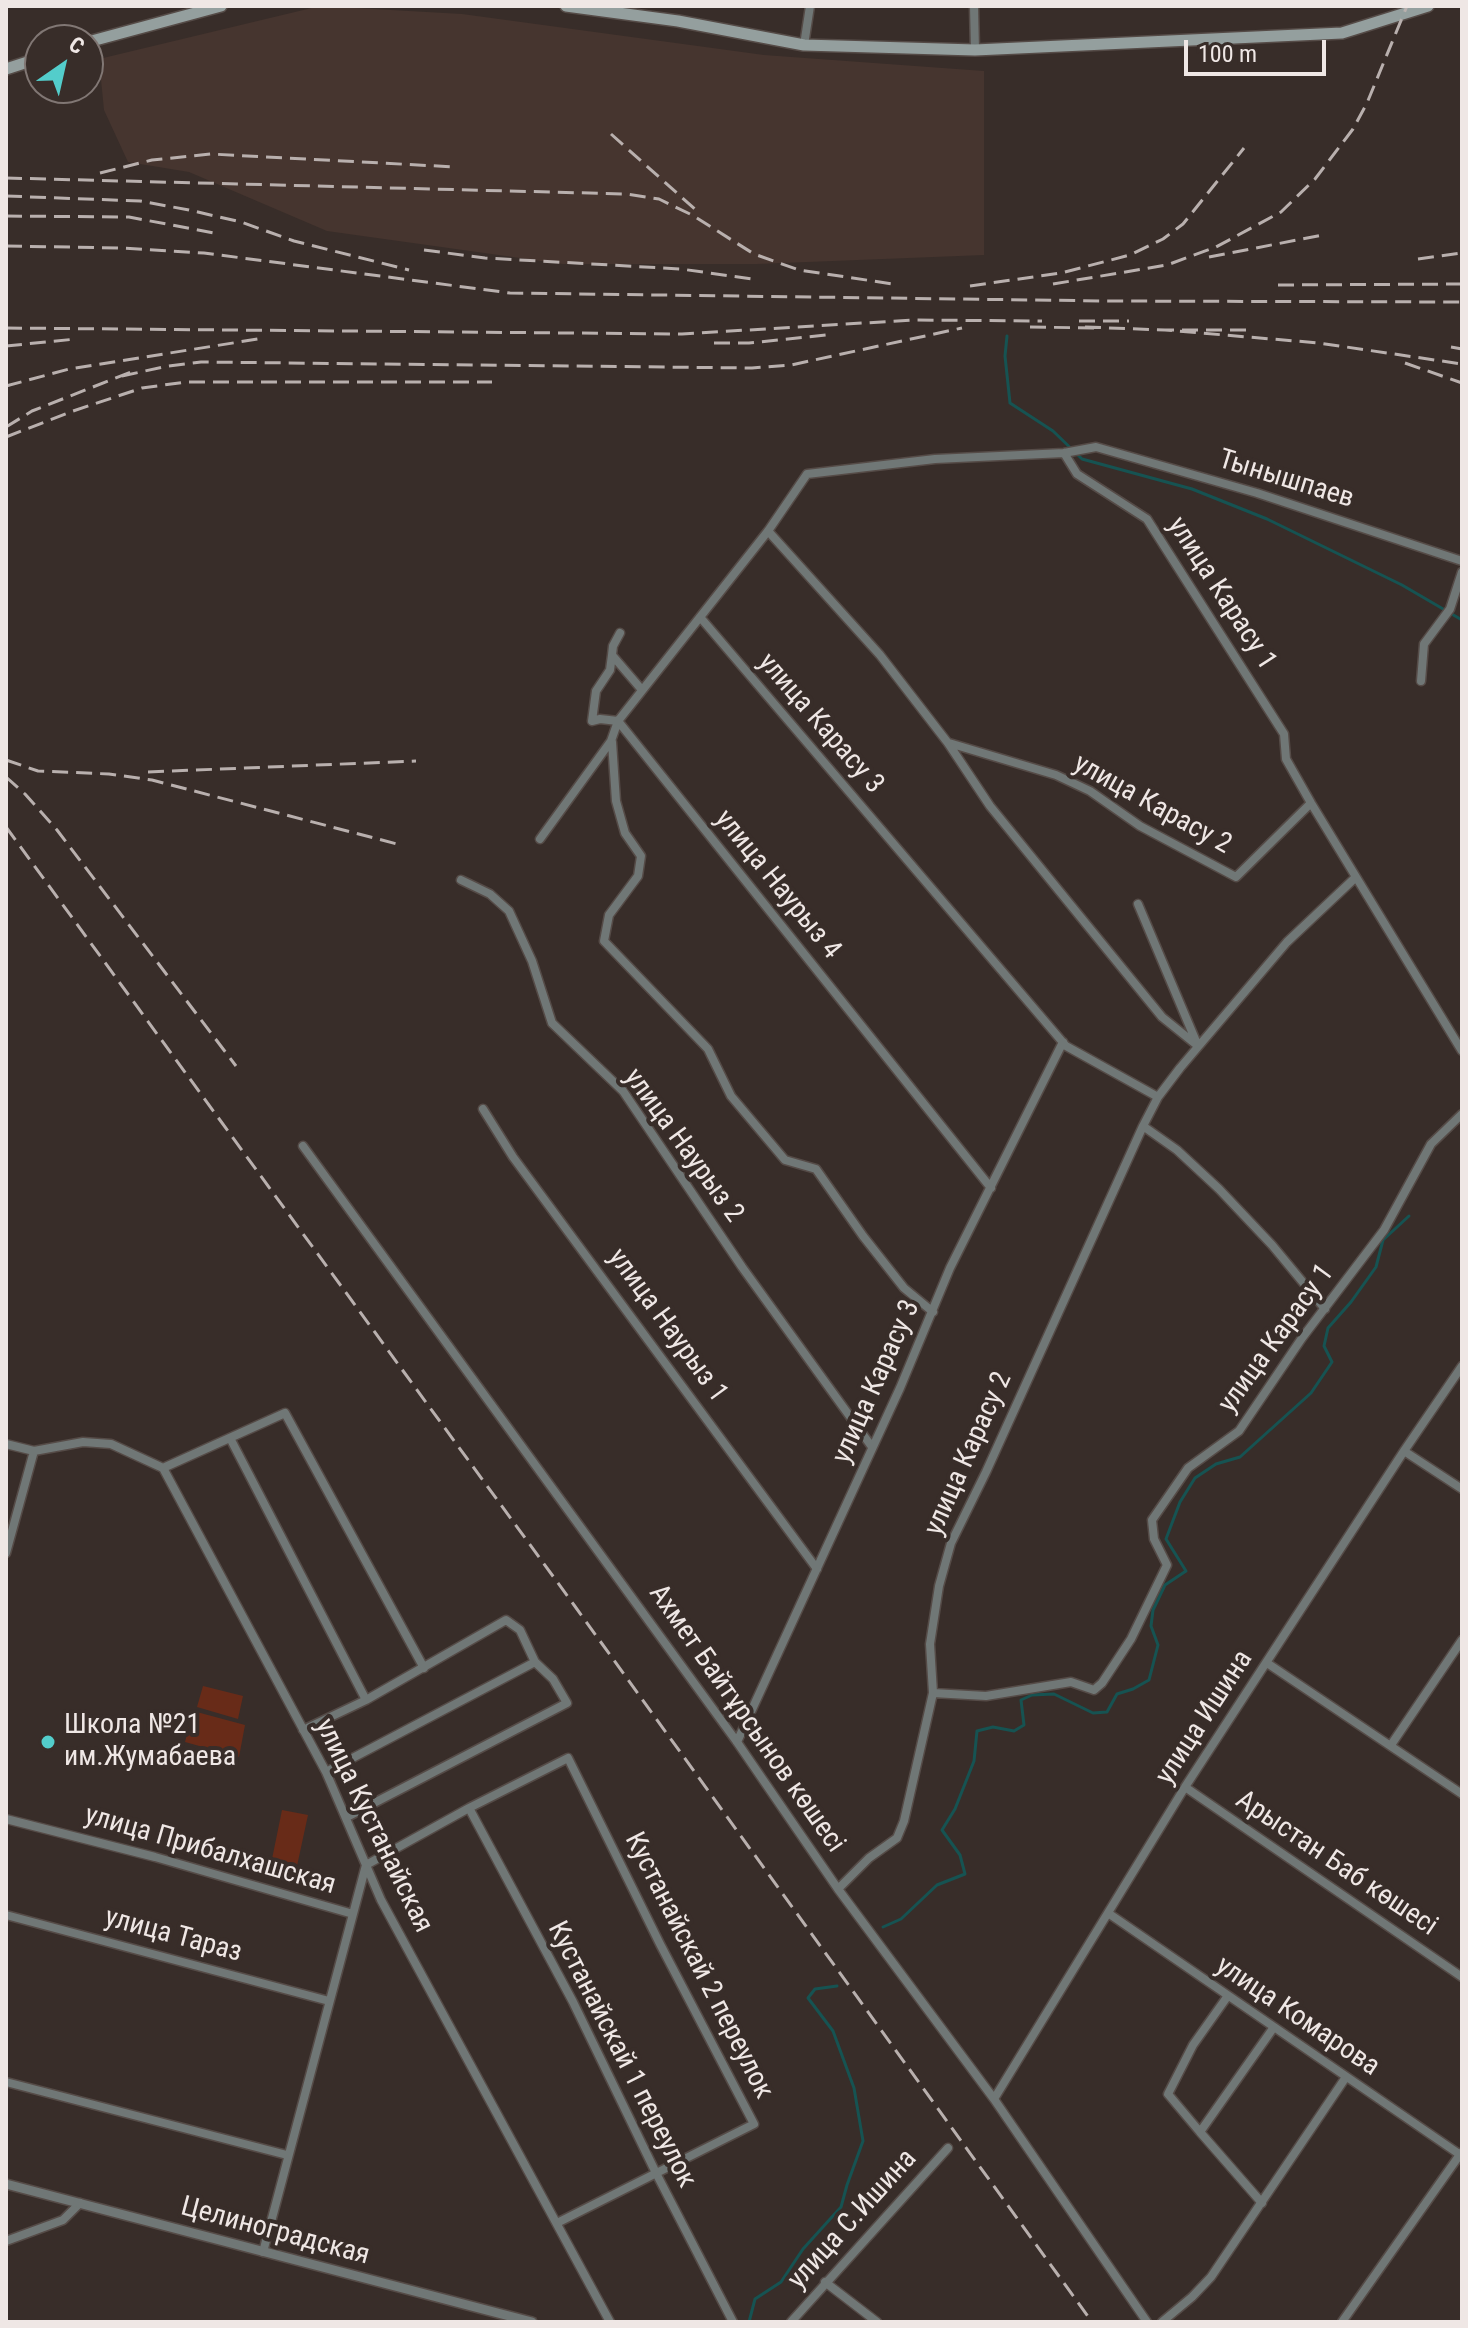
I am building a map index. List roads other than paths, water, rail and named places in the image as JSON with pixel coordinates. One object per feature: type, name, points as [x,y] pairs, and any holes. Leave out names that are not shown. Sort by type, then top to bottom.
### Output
[{"type":"main road","points":[[104,38],[221,6]]},
{"type":"main road","points":[[566,6],[678,21],[804,45],[975,50],[1342,33],[1428,6]]},
{"type":"street","points":[[804,45],[810,6]]},
{"type":"street","points":[[974,6],[975,50]]},
{"type":"street","name":"Тынышпаев","points":[[1064,453],[1096,447],[1257,493],[1462,561]]},
{"type":"street","points":[[540,839],[611,741],[618,721],[768,531],[807,474],[935,459],[1064,453]]},
{"type":"street","name":"улица Карасу 1","points":[[1064,453],[1077,474],[1147,519],[1284,734],[1286,759],[1462,1051]]},
{"type":"street","points":[[768,531],[880,655],[948,743],[990,806],[1162,1017],[1198,1046]]},
{"type":"street","points":[[1421,681],[1424,644],[1451,606],[1462,572]]},
{"type":"street","points":[[1451,606],[1462,608]]},
{"type":"street","name":"улица Карасу 3","points":[[700,617],[1063,1042],[1158,1097]]},
{"type":"street","points":[[618,721],[592,721],[596,691],[610,670],[613,646],[620,633]]},
{"type":"street","points":[[612,655],[642,690]]},
{"type":"street","name":"улица Наурыз 4","points":[[618,721],[991,1188]]},
{"type":"street","points":[[611,741],[616,801],[625,833],[641,856],[638,876],[609,915],[604,941],[708,1049],[731,1096],[785,1160],[816,1169],[904,1288],[933,1312]]},
{"type":"street","name":"улица Карасу 2","points":[[948,743],[1056,775],[1090,791],[1140,826],[1236,877],[1311,803]]},
{"type":"street","name":"улица Карасу 2","points":[[838,1889],[869,1858],[897,1838],[904,1821],[933,1693],[930,1644],[939,1586],[951,1543],[1143,1126],[1158,1097],[1198,1046],[1287,942],[1356,877]]},
{"type":"street","name":"улица Наурыз 2","points":[[461,880],[490,894],[509,911],[532,961],[552,1023],[623,1091],[742,1267],[872,1447]]},
{"type":"street","points":[[1138,904],[1198,1046]]},
{"type":"street","name":"улица Карасу 3","points":[[737,1742],[933,1312],[950,1268],[1063,1042]]},
{"type":"street","name":"улица Наурыз 1","points":[[483,1109],[513,1157],[817,1569]]},
{"type":"street","name":"улица Карасу 1","points":[[933,1693],[986,1696],[1071,1682],[1094,1690],[1102,1683],[1131,1639],[1167,1565],[1154,1539],[1152,1520],[1188,1468],[1239,1431],[1302,1338],[1384,1230],[1431,1144],[1462,1114]]},
{"type":"street","points":[[1143,1126],[1177,1150],[1219,1189],[1272,1245],[1325,1309]]},
{"type":"street","name":"Ахмет Байтұрсынов көшесі","points":[[303,1146],[737,1742],[838,1889],[994,2099],[1147,2322]]},
{"type":"street","name":"улица Ишина","points":[[994,2099],[1185,1787],[1462,1366]]},
{"type":"street","points":[[6,1444],[34,1451],[83,1442],[111,1444],[163,1468],[285,1413],[424,1668]]},
{"type":"street","points":[[230,1438],[366,1700]]},
{"type":"street","points":[[6,1549],[34,1451]]},
{"type":"street","points":[[1404,1451],[1462,1489]]},
{"type":"street","name":"улица Кустанайская","points":[[163,1468],[326,1772],[381,1900],[610,2322]]},
{"type":"street","points":[[303,1730],[366,1700],[506,1620],[520,1630],[535,1662],[553,1679],[567,1703],[347,1817]]},
{"type":"street","points":[[1391,1745],[1462,1640]]},
{"type":"street","points":[[326,1772],[535,1662]]},
{"type":"street","points":[[1267,1663],[1462,1794]]},
{"type":"street","name":"Кустанайскай 2 переулок","points":[[469,1808],[568,1758],[754,2124],[557,2223]]},
{"type":"street","name":"Арыстан Баб көшесі","points":[[1185,1787],[1462,1977]]},
{"type":"street","points":[[366,1865],[469,1808]]},
{"type":"street","name":"Кустанайскай 1 переулок","points":[[469,1808],[573,2002],[733,2322]]},
{"type":"street","name":"улица Прибалхашская","points":[[6,1819],[155,1857],[353,1914],[366,1865]]},
{"type":"street","name":"улица Комарова","points":[[1108,1913],[1461,2154]]},
{"type":"street","points":[[263,2252],[353,1914]]},
{"type":"street","name":"улица Тараз","points":[[6,1915],[329,2001]]},
{"type":"street","points":[[1227,1997],[1193,2045],[1168,2094],[1262,2203]]},
{"type":"street","points":[[1200,2132],[1274,2027]]},
{"type":"street","points":[[1162,2322],[1211,2277],[1346,2077]]},
{"type":"street","points":[[6,2082],[287,2155]]},
{"type":"street","name":"улица С.Ишина","points":[[791,2322],[948,2148]]},
{"type":"street","points":[[1342,2322],[1461,2154]]},
{"type":"street","name":"Целиноградская","points":[[6,2184],[532,2322]]},
{"type":"street","points":[[6,2241],[63,2220],[80,2203]]},
{"type":"street","points":[[825,2282],[877,2322]]},
{"type":"waterway","points":[[1007,336],[1005,356],[1010,403],[1053,431],[1082,459],[1192,489],[1267,519],[1402,585],[1462,620]]},
{"type":"waterway","points":[[883,1927],[901,1919],[937,1885],[965,1874],[960,1855],[942,1830],[955,1809],[974,1761],[977,1731],[993,1727],[1014,1731],[1024,1725],[1021,1700],[1032,1695],[1054,1694],[1093,1713],[1107,1712],[1117,1694],[1149,1680],[1158,1645],[1151,1626],[1153,1610],[1165,1585],[1186,1571],[1166,1539],[1180,1502],[1195,1478],[1216,1464],[1240,1457],[1311,1393],[1332,1362],[1324,1346],[1328,1328],[1376,1267],[1383,1240],[1409,1216]]},
{"type":"waterway","points":[[749,2322],[755,2299],[781,2282],[803,2249],[841,2207],[863,2141],[854,2088],[833,2031],[808,1998],[815,1989],[837,1986]]},
{"type":"railway","points":[[1053,284],[1167,265],[1216,247],[1281,212],[1315,179],[1353,129],[1407,6]]},
{"type":"railway","points":[[611,134],[697,211]]},
{"type":"railway","points":[[970,286],[1061,273],[1130,255],[1163,239],[1183,224],[1244,148]]},
{"type":"railway","points":[[100,173],[152,160],[211,154],[456,167]]},
{"type":"railway","points":[[6,178],[626,194],[659,199],[692,215],[754,254],[799,270],[893,284]]},
{"type":"railway","points":[[6,196],[140,201],[241,222],[294,241],[409,270]]},
{"type":"railway","points":[[6,216],[129,217],[214,233]]},
{"type":"railway","points":[[1209,257],[1323,235]]},
{"type":"railway","points":[[6,246],[204,253],[510,293],[1462,302]]},
{"type":"railway","points":[[424,250],[485,258],[681,269],[752,279]]},
{"type":"railway","points":[[1418,259],[1462,253]]},
{"type":"railway","points":[[1278,285],[1462,284]]},
{"type":"railway","points":[[6,328],[682,334],[913,320],[1042,321]]},
{"type":"railway","points":[[1079,321],[1129,321]]},
{"type":"railway","points":[[1030,327],[1094,328]]},
{"type":"railway","points":[[1085,327],[1165,330]]},
{"type":"railway","points":[[122,376],[201,362],[752,368],[791,365],[962,328]]},
{"type":"railway","points":[[1246,330],[1165,330],[1319,343],[1462,364]]},
{"type":"railway","points":[[714,343],[749,343],[826,335]]},
{"type":"railway","points":[[6,346],[76,339]]},
{"type":"railway","points":[[6,386],[69,369],[258,339]]},
{"type":"railway","points":[[1451,347],[1462,349]]},
{"type":"railway","points":[[1405,363],[1462,383]]},
{"type":"railway","points":[[6,427],[32,411],[131,372]]},
{"type":"railway","points":[[6,437],[142,388],[186,382],[492,382]]},
{"type":"railway","points":[[6,760],[38,771],[109,774],[152,780],[397,844]]},
{"type":"railway","points":[[148,772],[416,761]]},
{"type":"railway","points":[[6,777],[57,830],[236,1066]]},
{"type":"railway","points":[[6,827],[1092,2322]]},
{"type":"place","name":"Школа №21 им.Жумабаева","points":[[48,1742]]}]
